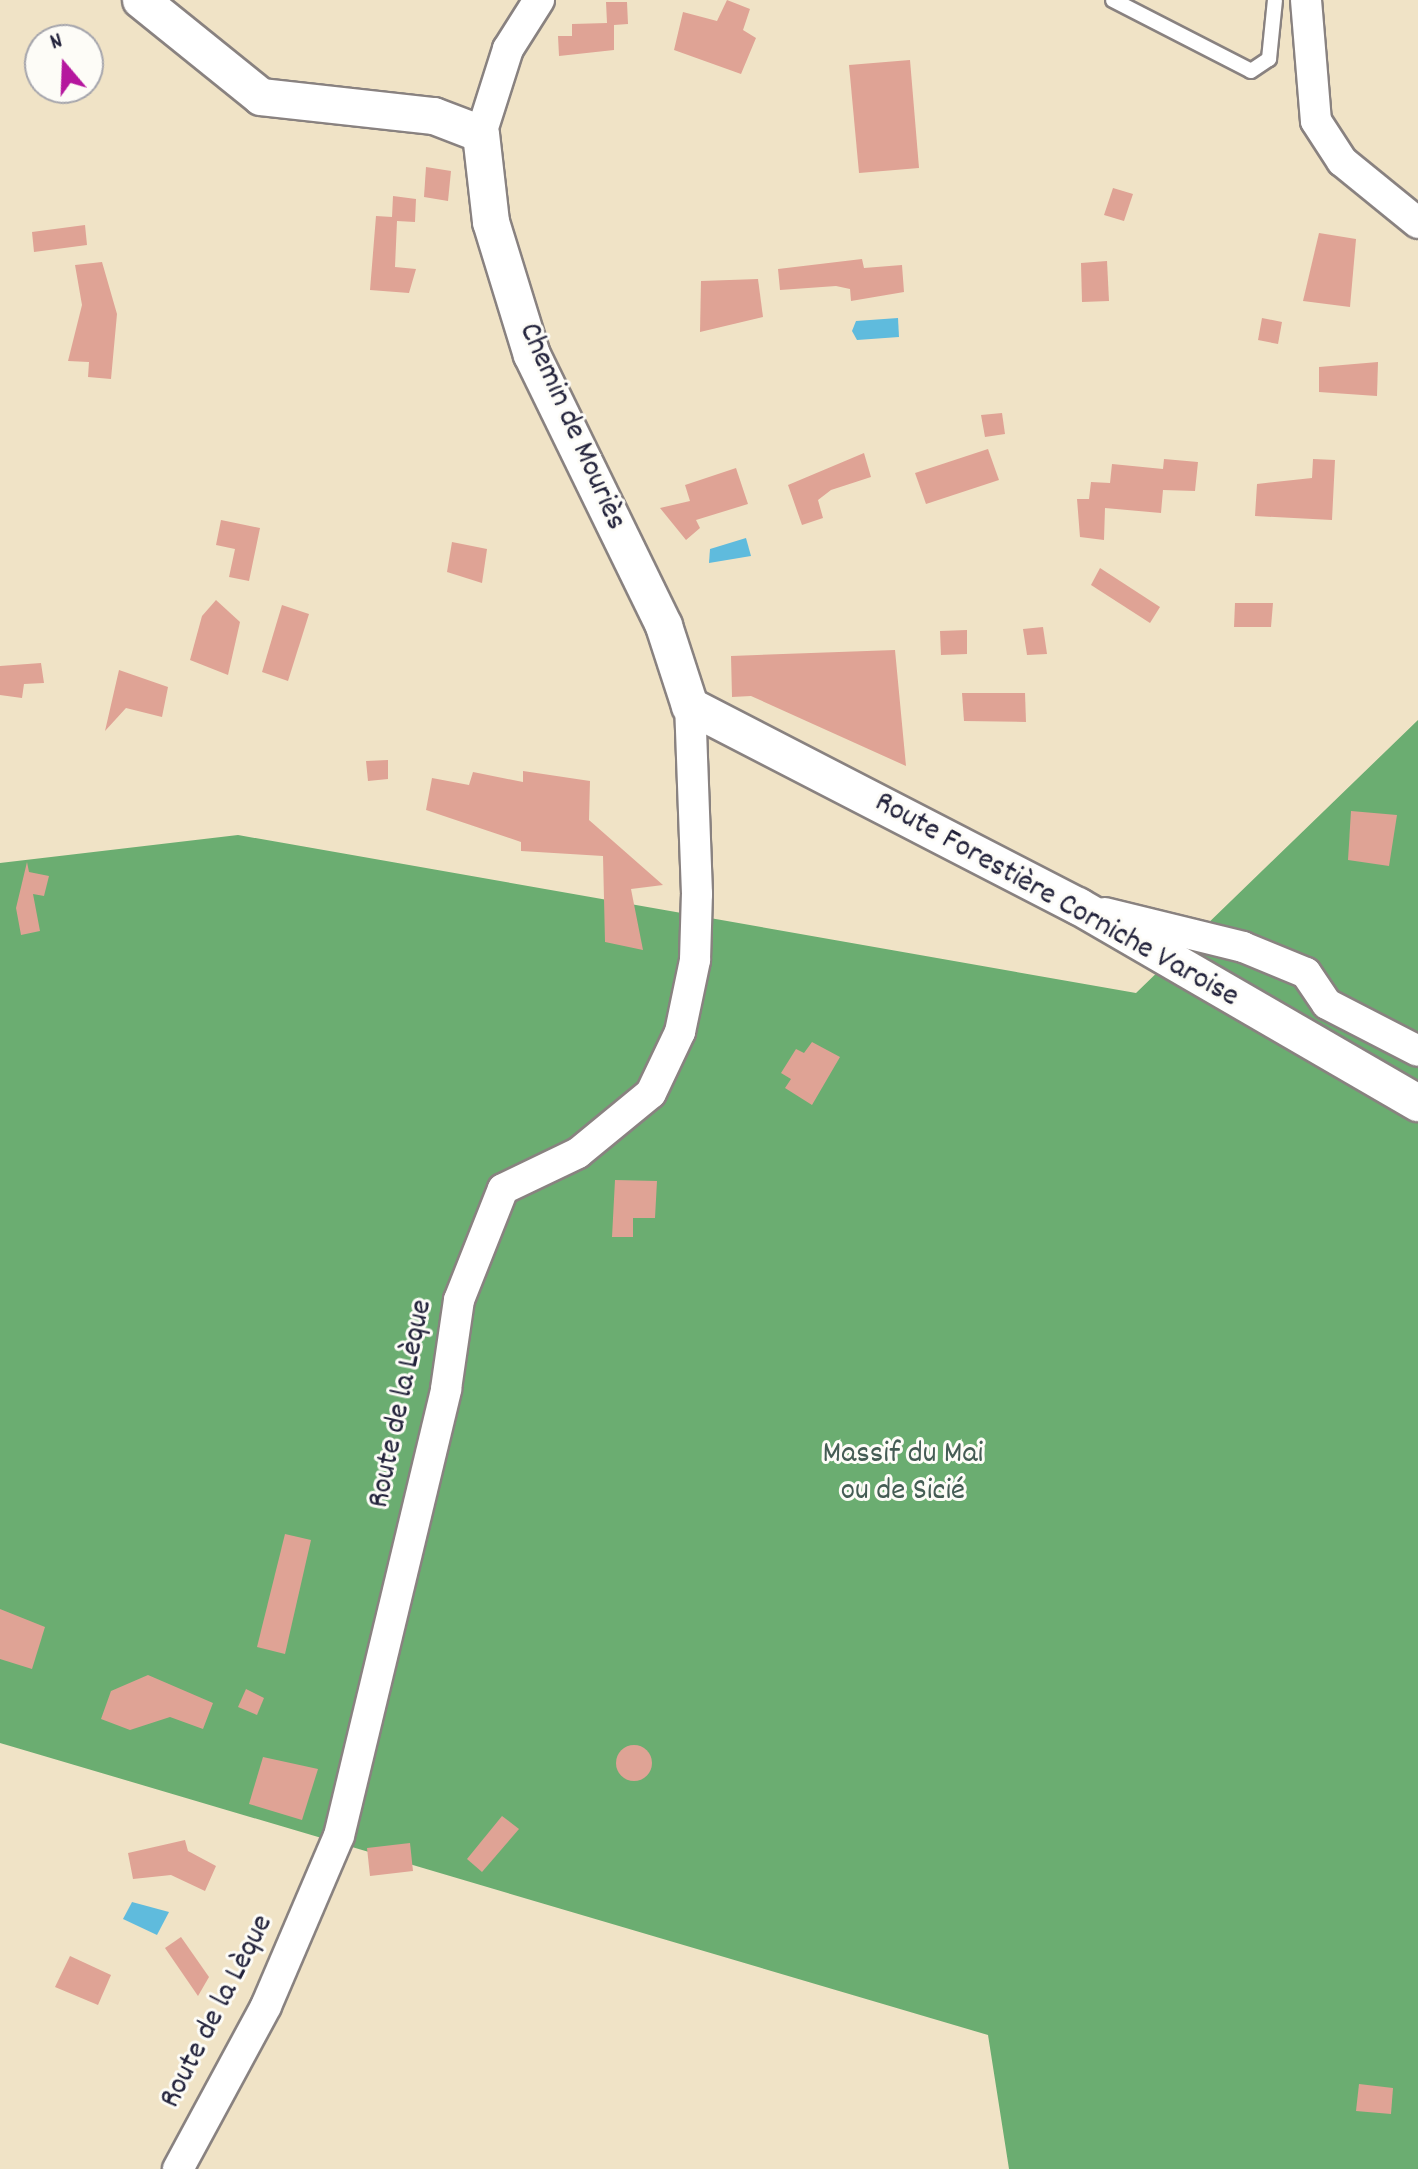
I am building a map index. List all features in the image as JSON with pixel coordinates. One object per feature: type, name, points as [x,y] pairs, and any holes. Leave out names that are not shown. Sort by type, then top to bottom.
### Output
[{"type":"street","points":[[141,0],[261,97],[434,116],[481,134],[508,49],[539,0]]},
{"type":"street","points":[[1306,0],[1316,121],[1342,161],[1418,223]]},
{"type":"street","name":"Chemin de Mouriès","points":[[481,134],[491,222],[532,355],[664,626],[690,706]]},
{"type":"street","name":"Route Forestière Corniche Varoise","points":[[690,706],[1078,906],[1418,1103]]},
{"type":"street","name":"Route de la Lèque","points":[[178,2169],[266,2006],[339,1836],[446,1389],[459,1300],[503,1189],[578,1153],[651,1093],[680,1032],[695,960],[690,706]]},
{"type":"street","points":[[1078,906],[1243,947],[1306,973],[1327,1004],[1418,1051]]},
{"type":"lane","points":[[1113,0],[1251,71],[1269,59],[1275,0]]},
{"type":"green space","name":"Massif du Mai ou de Sicié","points":[[1418,720],[1418,2169],[1009,2169],[988,2035],[0,1743],[0,863],[238,835],[1136,993]]},
{"type":"water","points":[[898,318],[899,337],[857,340],[852,331],[856,321]]},
{"type":"water","points":[[746,538],[751,556],[709,563],[710,549]]},
{"type":"water","points":[[132,1902],[169,1912],[157,1935],[123,1919]]},
{"type":"building","points":[[727,0],[750,9],[743,30],[756,38],[741,74],[674,50],[683,12],[717,21]]},
{"type":"building","points":[[606,2],[627,2],[628,24],[614,25],[614,50],[559,56],[558,36],[572,36],[572,24],[607,23]]},
{"type":"building","points":[[910,60],[919,168],[859,173],[849,65]]},
{"type":"building","points":[[426,167],[451,171],[448,201],[424,197]]},
{"type":"building","points":[[1113,188],[1133,194],[1124,221],[1104,215]]},
{"type":"building","points":[[393,196],[416,199],[415,222],[397,221],[395,267],[416,269],[409,293],[370,290],[376,216],[392,217]]},
{"type":"building","points":[[85,225],[87,245],[34,252],[32,232]]},
{"type":"building","points":[[1319,233],[1356,239],[1350,307],[1303,301]]},
{"type":"building","points":[[862,259],[864,268],[902,265],[904,292],[851,301],[850,289],[836,286],[780,290],[778,269]]},
{"type":"building","points":[[1107,261],[1109,301],[1082,302],[1081,263]]},
{"type":"building","points":[[102,262],[117,314],[111,379],[88,377],[89,362],[68,361],[82,305],[75,265]]},
{"type":"building","points":[[758,279],[763,317],[700,332],[701,281]]},
{"type":"building","points":[[1262,318],[1282,322],[1278,344],[1258,340]]},
{"type":"building","points":[[1378,362],[1377,396],[1319,392],[1319,367]]},
{"type":"building","points":[[1002,413],[1005,434],[985,437],[981,415]]},
{"type":"building","points":[[988,449],[999,480],[926,504],[915,473]]},
{"type":"building","points":[[864,453],[871,477],[831,490],[818,500],[823,518],[802,525],[788,485]]},
{"type":"building","points":[[1164,459],[1198,462],[1195,491],[1163,490],[1161,513],[1105,508],[1104,540],[1080,537],[1077,499],[1089,499],[1091,482],[1110,483],[1112,464],[1163,469]]},
{"type":"building","points":[[1313,459],[1335,460],[1332,520],[1255,516],[1257,484],[1312,478]]},
{"type":"building","points":[[736,468],[748,504],[696,520],[700,528],[686,540],[660,508],[690,501],[685,485]]},
{"type":"building","points":[[221,520],[260,528],[249,581],[229,577],[235,549],[216,545]]},
{"type":"building","points":[[452,542],[487,549],[482,583],[447,572]]},
{"type":"building","points":[[1100,568],[1160,607],[1150,623],[1091,585]]},
{"type":"building","points":[[216,600],[240,622],[228,675],[190,660],[202,616]]},
{"type":"building","points":[[1235,603],[1273,603],[1271,627],[1234,627]]},
{"type":"building","points":[[282,605],[309,614],[288,681],[262,672]]},
{"type":"building","points":[[1043,627],[1047,654],[1027,655],[1023,629]]},
{"type":"building","points":[[967,630],[967,654],[941,655],[940,631]]},
{"type":"building","points":[[895,650],[906,766],[751,696],[732,697],[731,656]]},
{"type":"building","points":[[41,663],[44,683],[24,684],[22,698],[0,695],[0,666]]},
{"type":"building","points":[[119,670],[168,687],[162,717],[126,708],[105,731]]},
{"type":"building","points":[[962,693],[1025,693],[1026,722],[964,721]]},
{"type":"building","points":[[388,760],[388,779],[368,781],[366,761]]},
{"type":"building","points":[[523,771],[590,781],[589,820],[663,885],[631,889],[643,950],[605,942],[603,856],[521,851],[521,842],[426,810],[432,778],[469,785],[473,772],[523,782]]},
{"type":"building","points":[[1351,811],[1397,815],[1389,866],[1348,860]]},
{"type":"building","points":[[27,862],[29,872],[49,876],[44,896],[33,894],[40,931],[21,935],[16,908]]},
{"type":"building","points":[[812,1042],[840,1057],[812,1105],[785,1088],[791,1079],[781,1073],[796,1049],[804,1053]]},
{"type":"building","points":[[615,1180],[657,1181],[655,1218],[633,1218],[633,1237],[612,1237]]},
{"type":"building","points":[[285,1534],[311,1540],[285,1654],[257,1647]]},
{"type":"building","points":[[0,1609],[45,1627],[32,1669],[0,1659]]},
{"type":"building","points":[[148,1675],[213,1703],[203,1729],[170,1717],[130,1730],[101,1719],[111,1691]]},
{"type":"building","points":[[246,1689],[264,1698],[257,1715],[238,1707]]},
{"type":"building","points":[[634,1745],[646,1751],[652,1763],[646,1775],[634,1781],[622,1775],[616,1763],[622,1751]]},
{"type":"building","points":[[263,1757],[318,1769],[302,1820],[249,1804]]},
{"type":"building","points":[[502,1816],[519,1829],[482,1872],[467,1859]]},
{"type":"building","points":[[185,1840],[188,1851],[216,1866],[205,1891],[171,1875],[133,1879],[128,1853]]},
{"type":"building","points":[[410,1843],[413,1871],[370,1876],[367,1848]]},
{"type":"building","points":[[181,1937],[209,1977],[198,1996],[165,1948]]},
{"type":"building","points":[[70,1956],[111,1975],[98,2005],[55,1987]]},
{"type":"building","points":[[1359,2084],[1393,2088],[1391,2114],[1356,2111]]}]
